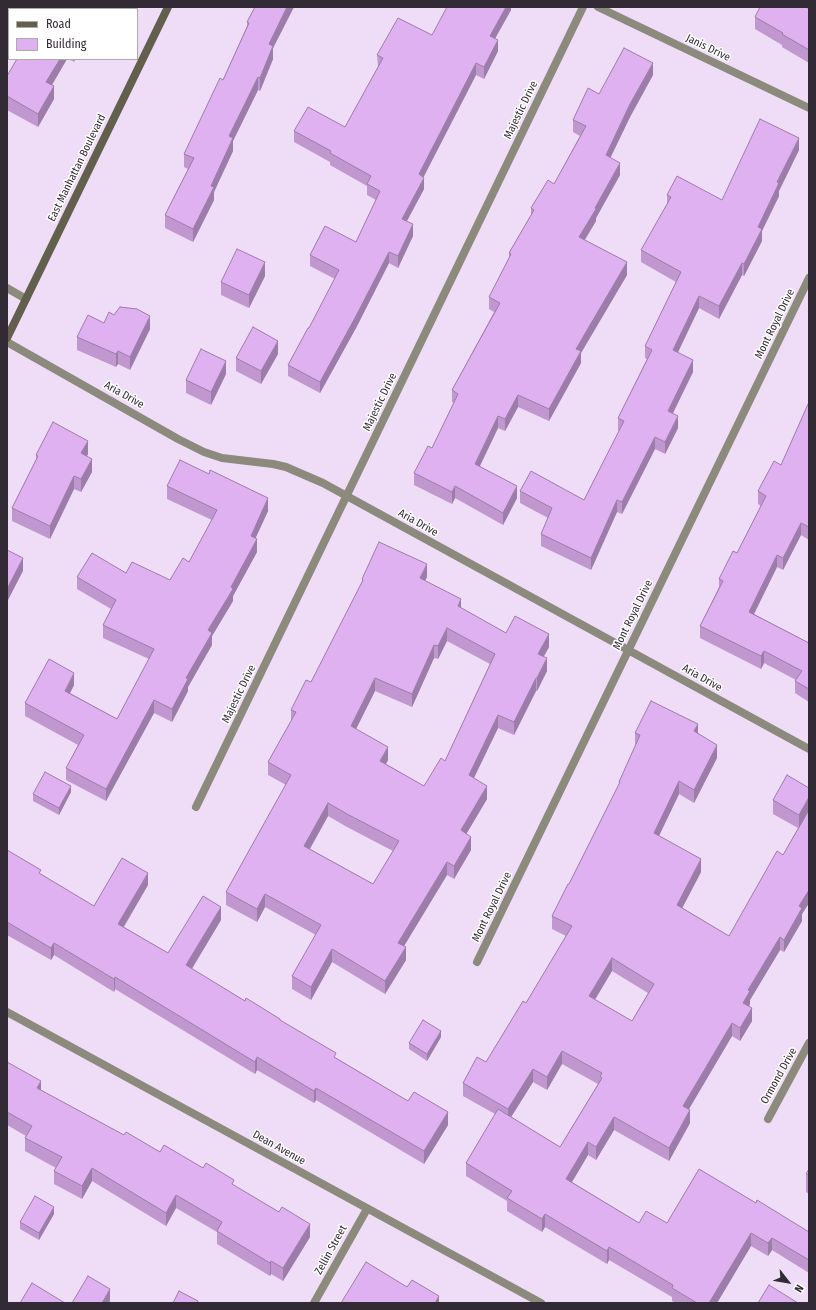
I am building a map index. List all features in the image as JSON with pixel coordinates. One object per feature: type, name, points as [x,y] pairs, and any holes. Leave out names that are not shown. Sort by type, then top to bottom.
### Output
[{"type":"main road","name":"East Manhattan Boulevard","points":[[7,338],[168,7]]},
{"type":"street","name":"Majestic Drive","points":[[196,807],[583,7]]},
{"type":"street","name":"Janis Drive","points":[[598,7],[809,108]]},
{"type":"street","name":"Mont Royal Drive","points":[[477,962],[809,278]]},
{"type":"street","points":[[7,288],[26,299]]},
{"type":"street","name":"Aria Drive","points":[[7,342],[178,439],[204,452],[222,458],[273,464],[302,473],[347,496],[809,748]]},
{"type":"street","name":"Dean Avenue","points":[[7,1012],[542,1303]]},
{"type":"street","name":"Ormond Drive","points":[[768,1119],[809,1043]]},
{"type":"street","name":"Zellin Street","points":[[314,1303],[367,1209]]},
{"type":"building","points":[[61,7],[63,8],[36,8]]},
{"type":"building","points":[[255,7],[287,7],[269,44],[273,46],[260,78],[258,77],[229,136],[233,138],[211,186],[214,187],[193,229],[165,215],[194,158],[184,154],[220,78],[223,80],[249,23],[247,22]]},
{"type":"building","points":[[447,7],[506,7],[490,36],[498,40],[484,67],[476,63],[419,174],[424,178],[402,219],[413,224],[398,256],[389,252],[320,382],[288,365],[339,270],[310,255],[325,226],[356,242],[380,191],[367,184],[371,176],[330,153],[331,151],[294,131],[308,107],[345,127],[383,58],[377,55],[398,18],[432,35]]},
{"type":"building","points":[[760,7],[806,7],[809,9],[809,50],[755,17]]},
{"type":"building","points":[[624,48],[653,63],[630,104],[606,155],[620,163],[595,208],[596,209],[579,237],[627,262],[576,349],[581,351],[549,409],[518,395],[505,419],[498,416],[475,464],[517,486],[503,513],[455,486],[452,492],[414,473],[428,446],[432,448],[458,394],[452,390],[500,303],[489,297],[511,254],[509,253],[534,210],[531,208],[548,180],[554,184],[586,126],[573,120],[588,88],[599,94]]},
{"type":"building","points":[[16,60],[59,60],[46,82],[54,86],[38,114],[7,96],[7,76]]},
{"type":"building","points":[[760,119],[799,138],[777,182],[779,183],[758,227],[762,229],[744,264],[742,263],[719,306],[699,296],[673,350],[693,360],[668,411],[678,416],[665,442],[655,437],[622,502],[617,500],[591,558],[541,534],[552,508],[520,491],[531,471],[584,500],[624,421],[618,418],[652,350],[645,346],[681,272],[641,250],[671,197],[667,195],[677,176],[722,200]]},
{"type":"building","points":[[237,249],[265,262],[249,295],[221,282]]},
{"type":"building","points":[[120,307],[137,309],[150,316],[130,357],[118,351],[116,354],[77,337],[88,315],[104,323],[109,312],[114,315]]},
{"type":"building","points":[[253,327],[278,341],[261,371],[236,358]]},
{"type":"building","points":[[201,349],[226,361],[211,392],[186,380]]},
{"type":"building","points":[[809,402],[809,527],[801,523],[783,558],[777,555],[749,612],[809,643],[809,689],[795,681],[802,671],[764,651],[761,656],[700,626],[723,581],[719,579],[733,551],[737,553],[766,496],[758,491],[774,461],[781,465]]},
{"type":"building","points":[[53,422],[88,441],[81,453],[92,459],[81,479],[74,476],[50,526],[12,508]]},
{"type":"building","points":[[180,460],[209,474],[210,470],[268,498],[251,536],[257,539],[231,587],[233,589],[208,630],[212,633],[186,678],[188,679],[172,709],[154,700],[106,789],[66,768],[84,735],[25,703],[49,659],[74,673],[65,691],[117,719],[154,649],[103,625],[116,600],[77,577],[92,553],[126,573],[132,562],[170,580],[183,558],[189,562],[217,510],[167,486]]},
{"type":"building","points":[[379,542],[427,564],[420,578],[461,599],[458,606],[506,633],[515,616],[549,634],[538,654],[547,658],[514,722],[498,715],[469,775],[487,786],[461,830],[471,837],[454,866],[447,862],[398,943],[406,947],[385,981],[332,949],[311,987],[292,976],[321,925],[265,894],[257,909],[226,892],[291,775],[268,762],[296,712],[291,710],[306,680],[311,682],[363,580],[362,579]],"holes":[[[447,628],[495,654],[445,761],[441,758],[424,786],[380,761],[388,747],[351,726],[375,678],[412,694],[434,645],[438,646]],[[328,803],[399,841],[373,884],[304,846]]]},
{"type":"building","points":[[7,550],[23,558],[7,589]]},
{"type":"building","points":[[651,701],[698,724],[694,731],[717,745],[694,790],[679,781],[654,833],[701,859],[677,905],[729,936],[777,851],[783,855],[809,810],[809,890],[799,906],[802,908],[784,940],[780,937],[748,990],[750,991],[743,1003],[752,1008],[740,1028],[732,1023],[683,1106],[690,1110],[669,1148],[614,1117],[596,1147],[588,1142],[566,1179],[639,1223],[646,1211],[667,1223],[699,1169],[756,1203],[757,1200],[809,1232],[809,1260],[772,1238],[768,1243],[751,1233],[709,1303],[697,1303],[672,1288],[673,1285],[609,1247],[607,1251],[545,1214],[542,1219],[507,1198],[512,1191],[466,1163],[498,1109],[560,1147],[602,1078],[600,1076],[602,1073],[562,1051],[547,1077],[533,1069],[508,1109],[463,1083],[477,1057],[486,1062],[523,1001],[526,1003],[572,926],[552,916],[620,782],[640,735],[635,733]],"holes":[[[612,958],[654,984],[632,1021],[589,996]]]},
{"type":"building","points":[[45,772],[71,786],[59,808],[33,794]]},
{"type":"building","points":[[787,775],[809,788],[809,797],[799,815],[773,800]]},
{"type":"building","points":[[7,850],[41,870],[39,873],[94,906],[122,858],[148,873],[118,924],[168,953],[203,896],[221,907],[186,965],[245,1001],[246,998],[336,1053],[334,1057],[408,1101],[414,1092],[448,1112],[424,1151],[316,1088],[314,1091],[257,1057],[255,1062],[115,977],[114,979],[54,943],[51,948],[7,922]]},
{"type":"building","points":[[423,1020],[441,1031],[427,1054],[409,1043]]},
{"type":"building","points":[[7,1062],[41,1081],[37,1088],[124,1135],[126,1132],[160,1152],[164,1145],[203,1168],[206,1163],[234,1180],[232,1184],[279,1212],[282,1207],[310,1224],[283,1268],[271,1261],[270,1263],[217,1231],[222,1222],[176,1195],[166,1213],[92,1168],[82,1186],[54,1171],[62,1157],[25,1138],[32,1126],[7,1112]]},
{"type":"building","points":[[35,1196],[54,1207],[39,1233],[20,1222]]},
{"type":"building","points":[[366,1262],[407,1287],[412,1280],[439,1296],[435,1303],[341,1303]]},
{"type":"building","points":[[88,1276],[110,1289],[102,1303],[72,1303]]},
{"type":"building","points":[[32,1283],[65,1303],[20,1303]]},
{"type":"building","points":[[769,1285],[798,1303],[758,1303]]},
{"type":"building","points":[[179,1291],[198,1301],[197,1303],[173,1303]]}]
